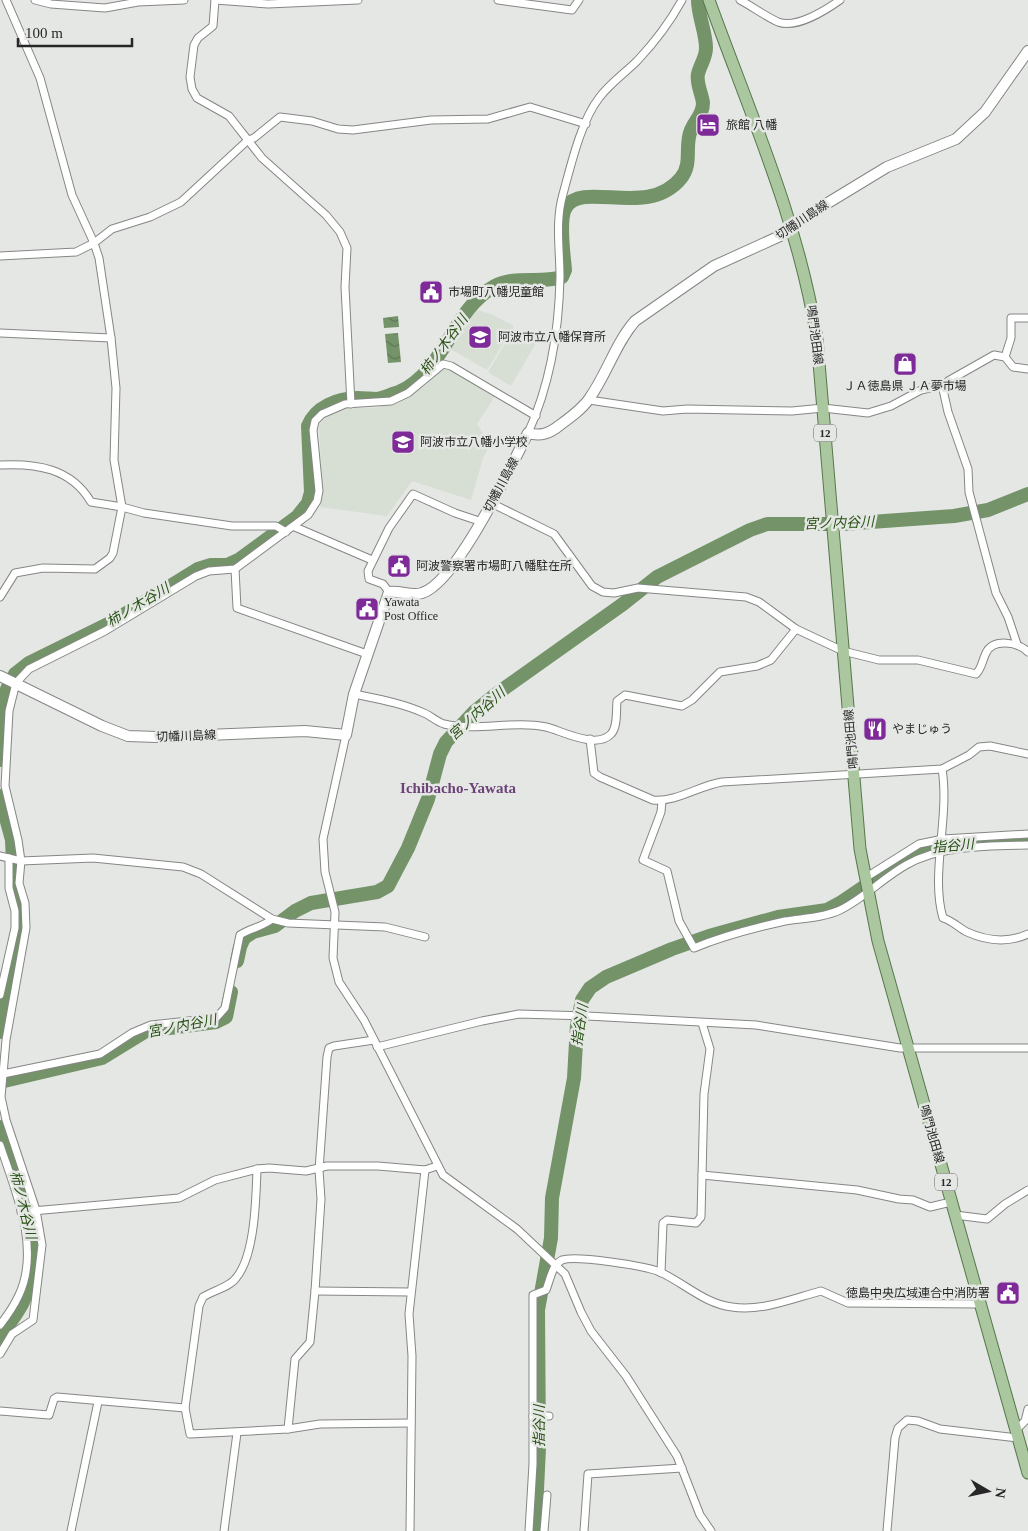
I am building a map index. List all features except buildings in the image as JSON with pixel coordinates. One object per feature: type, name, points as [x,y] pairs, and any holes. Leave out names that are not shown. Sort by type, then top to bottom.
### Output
[{"type":"main road","name":"鳴門池田線","points":[[709,0],[791,228],[811,303],[823,408],[843,651],[866,886],[908,1048],[1017,1434],[1025,1454],[1028,1473]]},
{"type":"main road","name":"切幡川島線","points":[[389,592],[422,594],[434,586],[460,556],[482,522],[528,433],[538,435],[551,432],[576,413],[589,400],[624,332],[635,321],[714,266],[780,236],[886,167],[956,139],[985,112],[1028,51]]},
{"type":"main road","points":[[346,734],[354,694],[389,592]]},
{"type":"main road","name":"切幡川島線","points":[[10,680],[110,730],[138,737],[304,731],[346,734]]},
{"type":"street","points":[[0,597],[15,573],[43,568],[89,570],[106,561],[113,553],[122,507],[114,460],[116,388],[111,338],[94,243],[72,195],[40,78],[6,0]]},
{"type":"street","points":[[35,0],[51,4],[111,8],[138,2],[184,0]]},
{"type":"street","points":[[351,404],[346,287],[347,248],[340,232],[326,215],[262,158],[229,116],[197,98],[192,89],[190,77],[194,45],[198,38],[212,26],[215,0],[268,4],[358,0]]},
{"type":"street","points":[[498,0],[572,10],[579,0]]},
{"type":"street","points":[[528,433],[536,416],[557,320],[560,268],[558,220],[563,196],[586,124],[599,97],[638,60],[672,17],[682,0]]},
{"type":"street","points":[[740,0],[779,22],[788,23],[812,17],[840,0]]},
{"type":"street","points":[[0,256],[76,252],[94,243],[112,230],[143,220],[181,202],[248,140],[254,138],[280,117],[312,121],[338,129],[353,130],[431,120],[488,119],[530,107],[586,124]]},
{"type":"street","points":[[1005,357],[1011,338],[1010,318],[1028,318]]},
{"type":"street","points":[[0,334],[111,338]]},
{"type":"street","points":[[948,382],[966,369],[994,355],[1005,357],[1013,367],[1028,369]]},
{"type":"street","points":[[0,465],[45,466],[73,482],[84,491],[91,502],[122,507],[144,514],[223,525],[283,530],[295,527],[308,516],[317,501],[319,491],[314,430],[315,421],[322,414],[335,407],[391,401],[408,393],[443,364],[451,366],[536,416]]},
{"type":"street","points":[[589,400],[663,411],[687,409],[792,411],[823,408],[846,409],[868,414],[878,412],[921,390],[942,385],[948,412],[968,469],[969,492],[996,593],[1008,617],[1016,644]]},
{"type":"street","points":[[389,592],[383,584],[369,579],[368,571],[372,560],[413,494],[455,513],[482,522]]},
{"type":"street","points":[[491,503],[554,534],[592,586],[603,592],[614,593],[638,588],[746,596],[759,602],[796,629],[843,651],[879,660],[918,660],[976,674],[981,670],[986,652],[993,646],[1002,643],[1016,644],[1028,652]]},
{"type":"street","points":[[295,527],[372,560]]},
{"type":"street","points":[[0,995],[15,928],[15,911],[9,888],[18,840],[5,786],[10,680],[105,631],[196,576],[209,571],[235,569],[283,530]]},
{"type":"street","points":[[235,569],[237,608],[367,654]]},
{"type":"street","points":[[354,694],[395,703],[425,713],[442,723],[482,728],[497,725],[538,726],[576,738],[590,740],[611,734],[615,726],[617,701],[625,695],[682,706],[692,700],[720,672],[758,666],[771,660],[796,629]]},
{"type":"street","points":[[346,734],[323,839],[325,872],[336,924],[333,958],[335,972],[423,1132],[437,1166],[451,1183],[485,1203],[545,1254],[565,1274],[580,1312],[631,1384],[678,1456],[700,1516],[711,1531]]},
{"type":"street","points":[[590,740],[594,773],[653,800],[662,801],[706,784],[722,782],[854,773],[942,770],[969,756],[979,747],[990,746],[1028,754]]},
{"type":"street","points":[[942,770],[942,846],[938,886],[939,904],[944,918],[967,932],[988,938],[1006,941],[1028,934]]},
{"type":"street","points":[[662,801],[661,812],[643,860],[667,871],[679,921],[694,948],[761,927],[824,915],[840,910],[907,850],[919,844],[942,846],[1028,845]]},
{"type":"street","points":[[866,886],[942,846],[1028,834]]},
{"type":"street","points":[[0,856],[15,860],[92,858],[184,868],[201,874],[275,920],[288,923],[384,927],[425,937]]},
{"type":"street","points":[[0,1354],[12,1334],[33,1320],[42,1245],[35,1210],[6,1120],[1,1098],[2,1072],[26,928],[25,903],[15,860]]},
{"type":"street","points":[[2,1072],[100,1054],[132,1033],[151,1025],[216,1018],[225,1008],[240,935],[248,929],[275,920]]},
{"type":"street","points":[[288,1429],[295,1359],[310,1342],[320,1199],[319,1170],[329,1048],[334,1046],[375,1044],[518,1014],[573,1015],[772,1027],[908,1048],[1028,1048]]},
{"type":"street","points":[[661,1273],[663,1223],[667,1220],[696,1223],[701,1216],[704,1094],[710,1049],[702,1023]]},
{"type":"street","points":[[0,1144],[22,1212],[27,1246],[26,1272],[19,1295],[0,1325]]},
{"type":"street","points":[[22,1212],[179,1198],[215,1180],[257,1169],[269,1168],[306,1172],[319,1170],[327,1166],[370,1166],[426,1170],[437,1166]]},
{"type":"street","points":[[257,1169],[256,1209],[245,1264],[236,1280],[202,1297],[199,1306],[184,1408],[190,1434],[237,1433],[288,1429],[320,1424],[411,1423]]},
{"type":"street","points":[[410,1531],[412,1356],[408,1314],[426,1170]]},
{"type":"street","points":[[702,1175],[857,1190],[899,1199],[914,1200],[930,1207],[951,1202]]},
{"type":"street","points":[[955,1215],[988,1219],[1005,1204],[1028,1190]]},
{"type":"street","points":[[554,1263],[578,1259],[624,1264],[661,1273],[687,1289],[724,1306],[734,1308],[771,1304],[821,1290],[848,1303],[980,1304]]},
{"type":"street","points":[[529,1531],[534,1416],[533,1295],[545,1290],[554,1263]]},
{"type":"street","points":[[315,1292],[410,1292]]},
{"type":"street","points":[[0,1411],[49,1415],[54,1399],[57,1397],[184,1408]]},
{"type":"street","points":[[71,1531],[98,1402]]},
{"type":"street","points":[[888,1531],[895,1438],[898,1428],[907,1420],[918,1421],[940,1429],[1017,1434],[1025,1421],[1028,1409]]},
{"type":"street","points":[[534,1416],[548,1416]]},
{"type":"street","points":[[224,1531],[237,1433]]},
{"type":"street","points":[[584,1531],[588,1474],[682,1468]]},
{"type":"street","points":[[544,1531],[547,1495]]},
{"type":"shaded area","name":"阿波市立八幡保育所","points":[[469,307],[493,315],[514,326],[487,370],[447,347]]},
{"type":"shaded area","points":[[514,329],[527,333],[536,343],[511,386],[488,372]]},
{"type":"shaded area","name":"阿波市立八幡小学校","points":[[447,367],[495,396],[477,424],[490,445],[483,458],[471,500],[412,481],[387,516],[320,507],[322,491],[319,425],[329,414],[344,408],[374,408],[399,403],[426,385],[439,370]]},
{"type":"water","points":[[398,316],[399,327],[384,328],[383,318]]},
{"type":"water","points":[[398,333],[401,362],[388,363],[385,334]]},
{"type":"waterway","name":"柿ノ木谷川","points":[[0,760],[7,689],[15,674],[29,663],[112,622],[198,569],[211,565],[227,565],[240,559],[297,517],[308,503],[311,492],[308,426],[316,414],[335,402],[350,398],[377,399],[399,392],[415,382],[428,370],[468,310],[480,297],[495,286],[511,281],[545,280],[562,277],[565,270],[562,220],[566,207],[575,200],[587,197],[635,198],[652,196],[667,190],[681,178],[687,166],[689,136],[703,107],[698,77],[706,48],[698,0]]},
{"type":"waterway","name":"宮ノ内谷川","points":[[237,961],[244,938],[253,932],[275,926],[295,911],[311,903],[377,892],[388,886],[408,848],[428,799],[440,754],[446,742],[474,712],[495,695],[623,604],[657,577],[750,530],[767,524],[843,524],[954,516],[988,510],[1028,494]]},
{"type":"waterway","name":"柿ノ木谷川","points":[[0,796],[12,840],[14,886],[21,909],[22,928],[7,988],[0,1032]]},
{"type":"waterway","name":"指谷川","points":[[535,1531],[539,1448],[538,1310],[551,1238],[552,1198],[574,1078],[577,1025],[582,1000],[590,988],[606,977],[672,949],[709,936],[778,917],[827,910],[911,855],[926,848],[1028,840]]},
{"type":"waterway","name":"宮ノ内谷川","points":[[0,1082],[102,1058],[146,1031],[216,1022],[226,1017],[231,992]]},
{"type":"waterway","name":"柿ノ木谷川","points":[[0,1127],[27,1213],[33,1258],[30,1280],[23,1302],[0,1338]]},
{"type":"place","name":"旅館 八幡","points":[[708,125]]},
{"type":"place","name":"市場町八幡児童館","points":[[431,292]]},
{"type":"place","name":"阿波市立八幡保育所","points":[[480,337]]},
{"type":"place","name":"ＪＡ徳島県 ＪＡ夢市場","points":[[905,364]]},
{"type":"place","name":"阿波市立八幡小学校","points":[[403,442]]},
{"type":"place","name":"阿波警察署市場町八幡駐在所","points":[[399,566]]},
{"type":"place","name":"Yawata Post Office","points":[[367,609]]},
{"type":"place","name":"やまじゅう","points":[[875,729]]},
{"type":"place","name":"徳島中央広域連合中消防署","points":[[1008,1293]]},
{"type":"district","name":"Ichibacho-Yawata","points":[[458,788]]}]
